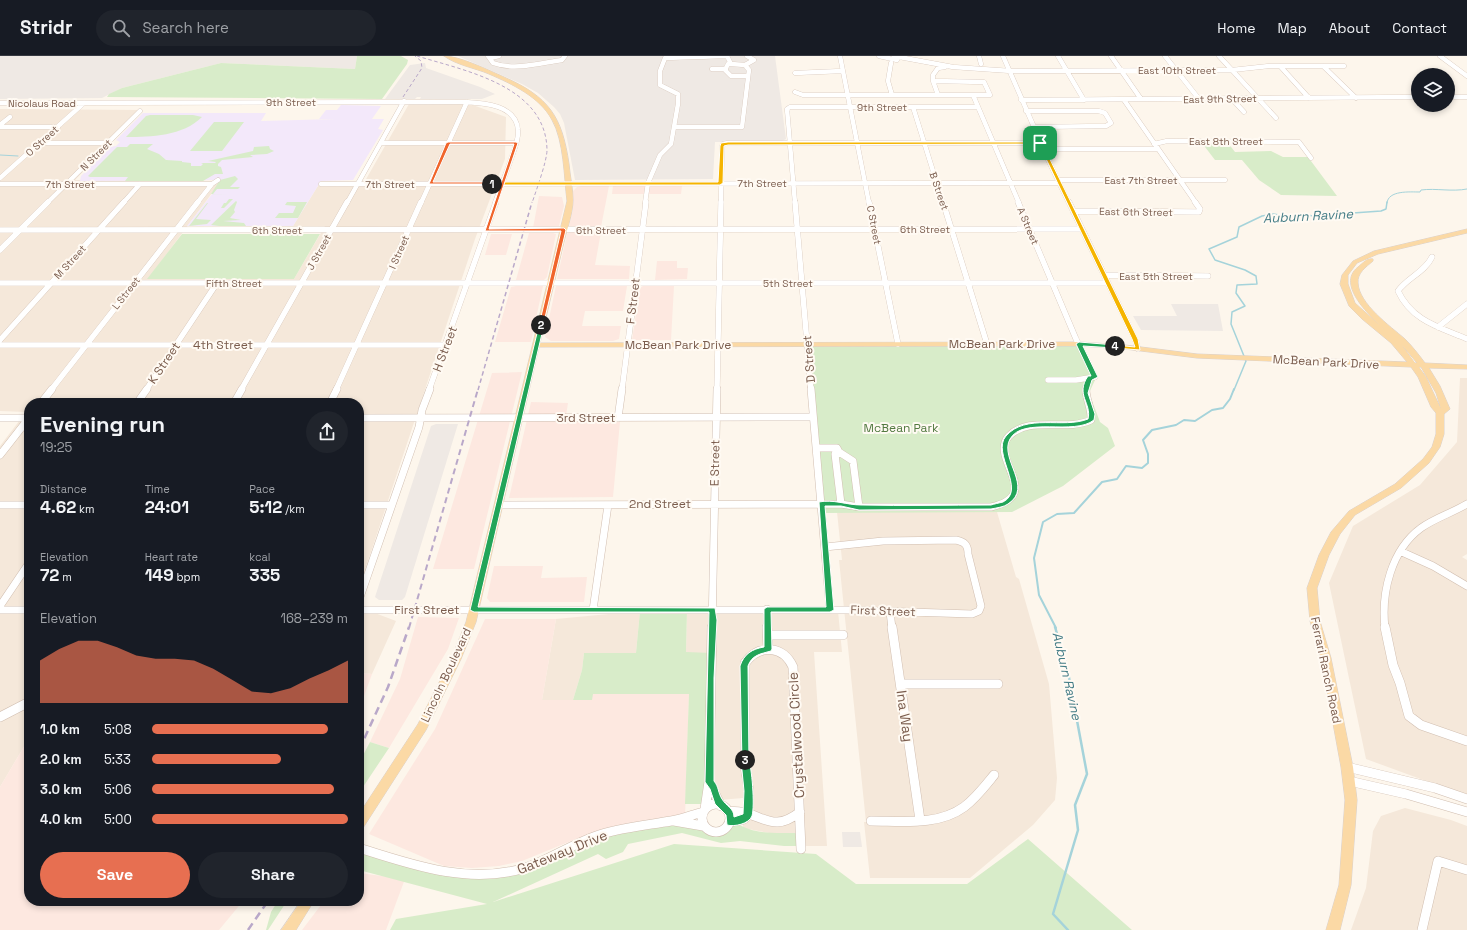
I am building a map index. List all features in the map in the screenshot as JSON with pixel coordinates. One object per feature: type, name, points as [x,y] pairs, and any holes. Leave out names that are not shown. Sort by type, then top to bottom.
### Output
[{"type":"main road","name":"Lincoln Boulevard","points":[[364,816],[413,742],[433,706],[456,660],[474,610],[570,202],[559,131],[555,120],[546,108],[534,97],[512,84],[446,56]]},
{"type":"main road","points":[[1440,412],[1436,407],[1422,377],[1394,341],[1352,304],[1344,284],[1345,275],[1355,262],[1376,252],[1467,231]]},
{"type":"main road","name":"Ferrari Ranch Road","points":[[1333,930],[1345,885],[1351,800],[1347,767],[1326,658],[1315,621],[1312,588],[1324,555],[1336,532],[1352,513],[1398,486],[1426,461],[1436,447],[1438,440],[1441,426],[1440,412],[1446,409],[1438,387],[1403,340],[1363,304],[1357,296],[1354,278],[1357,270],[1362,264],[1373,259],[1393,252],[1467,236]]},
{"type":"main road","name":"McBean Park Drive","points":[[537,344],[1079,344],[1219,358],[1467,367]]},
{"type":"main road","points":[[288,930],[305,906]]},
{"type":"street","points":[[499,56],[489,57],[492,62],[497,64],[519,66],[562,60],[565,56]]},
{"type":"street","points":[[665,57],[727,56],[731,64]]},
{"type":"street","points":[[726,69],[728,64],[745,65],[754,60],[748,56]]},
{"type":"street","points":[[835,56],[840,56]]},
{"type":"street","name":"C Street","points":[[840,56],[849,107],[898,344]]},
{"type":"street","points":[[880,56],[938,68],[974,71],[1010,70]]},
{"type":"street","points":[[894,56],[953,67],[1010,70]]},
{"type":"street","points":[[979,56],[981,64]]},
{"type":"street","points":[[1004,56],[1021,100],[1034,126],[1035,133],[1108,282],[1135,339],[1138,349]]},
{"type":"street","points":[[1058,56],[1084,100]]},
{"type":"street","points":[[1111,56],[1141,99]]},
{"type":"street","points":[[1165,56],[1199,99]]},
{"type":"street","points":[[1219,56],[1276,118]]},
{"type":"street","points":[[1440,56],[1467,76]]},
{"type":"street","name":"F Street","points":[[618,418],[648,183],[660,155],[671,144],[678,104],[678,94],[660,85],[660,72],[665,57]]},
{"type":"street","points":[[918,61],[926,57]]},
{"type":"street","points":[[891,63],[888,81],[892,95]]},
{"type":"street","points":[[674,127],[742,127],[749,70],[745,65]]},
{"type":"street","points":[[1280,66],[1310,98]]},
{"type":"street","name":"East 10th Street","points":[[1010,70],[1232,70],[1280,66],[1344,66]]},
{"type":"street","points":[[1323,66],[1356,98]]},
{"type":"street","points":[[938,68],[953,67]]},
{"type":"street","points":[[938,68],[933,75],[933,81],[938,95]]},
{"type":"street","points":[[712,69],[726,69]]},
{"type":"street","points":[[726,69],[725,70],[731,74],[748,75]]},
{"type":"street","points":[[795,73],[842,70]]},
{"type":"street","points":[[795,92],[803,95],[990,95],[984,82],[933,81]]},
{"type":"street","name":"A Street","points":[[973,96],[1052,283],[1095,379]]},
{"type":"street","name":"East 9th Street","points":[[1021,100],[1411,97]]},
{"type":"street","points":[[1455,97],[1467,97]]},
{"type":"street","points":[[1232,99],[1244,112]]},
{"type":"street","points":[[1124,100],[1180,180]]},
{"type":"street","name":"J Street","points":[[237,398],[404,102]]},
{"type":"street","name":"9th Street","points":[[84,103],[467,102],[498,106]]},
{"type":"street","name":"I Street","points":[[332,398],[467,102]]},
{"type":"street","name":"Nicolaus Road","points":[[0,103],[84,103]]},
{"type":"street","name":"O Street","points":[[0,178],[84,103]]},
{"type":"street","name":"H Street","points":[[364,585],[420,427],[422,410],[468,283],[516,143],[519,132],[516,123],[510,112],[498,106]]},
{"type":"street","name":"9th Street","points":[[787,109],[790,107],[978,107]]},
{"type":"street","name":"B Street","points":[[913,107],[987,344]]},
{"type":"street","name":"D Street","points":[[787,109],[792,183],[830,610]]},
{"type":"street","name":"N Street","points":[[0,250],[140,111]]},
{"type":"street","points":[[1026,111],[1099,111],[1105,113],[1111,124],[1106,126],[1034,126]]},
{"type":"street","points":[[0,126],[10,117]]},
{"type":"street","points":[[0,126],[58,126]]},
{"type":"street","name":"East 8th Street","points":[[1154,144],[1167,142],[1299,142],[1310,158]]},
{"type":"street","points":[[39,143],[108,143]]},
{"type":"street","points":[[381,143],[516,143]]},
{"type":"street","points":[[789,143],[1040,143]]},
{"type":"street","name":"E Street","points":[[704,811],[707,805],[707,788],[709,782],[720,183],[723,144],[789,143]]},
{"type":"street","points":[[1043,149],[1157,149]]},
{"type":"street","name":"L Street","points":[[44,398],[212,184],[218,180]]},
{"type":"street","name":"East 6th Street","points":[[1073,211],[1200,212],[1200,209],[1180,180]]},
{"type":"street","name":"East 7th Street","points":[[1059,182],[1225,180]]},
{"type":"street","name":"7th Street","points":[[321,184],[1059,182]]},
{"type":"street","name":"7th Street","points":[[0,184],[212,184]]},
{"type":"street","name":"M Street","points":[[0,340],[140,184]]},
{"type":"street","name":"6th Street","points":[[0,230],[1082,229]]},
{"type":"street","points":[[1432,257],[1431,261],[1427,265],[1402,283],[1398,291],[1401,300],[1407,308],[1419,317],[1467,339]]},
{"type":"street","name":"East 5th Street","points":[[1104,275],[1208,276]]},
{"type":"street","name":"5th Street","points":[[468,283],[1108,282]]},
{"type":"street","name":"Fifth Street","points":[[0,283],[468,283]]},
{"type":"street","name":"K Street","points":[[140,398],[217,283]]},
{"type":"street","points":[[1438,327],[1467,304]]},
{"type":"street","name":"4th Street","points":[[0,345],[446,345]]},
{"type":"street","points":[[1048,380],[1095,379]]},
{"type":"street","name":"2nd Street","points":[[499,505],[841,504],[859,507],[991,507],[1006,503],[1013,496],[1015,485],[1005,450],[1007,438],[1019,429],[1037,425],[1079,425],[1091,420],[1092,414],[1085,393],[1095,379]]},
{"type":"street","name":"3rd Street","points":[[364,418],[813,417]]},
{"type":"street","points":[[0,418],[24,418]]},
{"type":"street","points":[[0,455],[24,424]]},
{"type":"street","points":[[816,448],[838,448],[838,452],[853,461],[859,507]]},
{"type":"street","points":[[838,452],[835,454],[841,504]]},
{"type":"street","points":[[364,505],[392,504]]},
{"type":"street","points":[[593,610],[608,504]]},
{"type":"street","points":[[1467,504],[1436,519],[1408,540],[1402,552],[1393,564],[1385,585],[1384,611],[1386,636],[1393,665],[1402,690],[1407,714],[1414,722],[1467,741]]},
{"type":"street","points":[[0,505],[24,505]]},
{"type":"street","name":"First Street","points":[[364,610],[767,609],[972,614],[979,611],[981,606],[978,599],[968,554],[968,547],[964,542],[956,540],[883,541],[825,547]]},
{"type":"street","points":[[1402,552],[1433,566],[1467,586]]},
{"type":"street","points":[[0,606],[24,570]]},
{"type":"street","points":[[730,822],[744,819],[748,816],[749,791],[745,766],[744,666],[746,660],[751,655],[768,649],[767,609]]},
{"type":"street","points":[[0,610],[24,610]]},
{"type":"street","name":"Ina Way","points":[[890,612],[920,820]]},
{"type":"street","points":[[768,635],[843,635]]},
{"type":"street","name":"Crystalwood Circle","points":[[768,649],[786,655],[793,667],[801,849]]},
{"type":"street","points":[[900,684],[998,684]]},
{"type":"street","points":[[0,717],[24,705]]},
{"type":"street","points":[[1347,767],[1434,788],[1467,799]]},
{"type":"street","points":[[870,821],[920,820],[945,817],[964,807],[994,775]]},
{"type":"street","points":[[1349,781],[1406,794],[1467,812]]},
{"type":"street","name":"E Street","points":[[709,782],[714,787],[718,801],[725,808]]},
{"type":"street","points":[[712,806],[725,808],[731,816],[730,822],[723,830],[716,832],[708,830],[703,826],[701,819],[704,811],[712,806]]},
{"type":"street","name":"Crystalwood Circle","points":[[725,808],[743,812],[748,816],[774,823],[788,822],[800,812]]},
{"type":"street","name":"Gateway Drive","points":[[364,850],[420,867],[457,874],[491,875],[509,872],[525,867],[602,834],[628,827],[671,821],[704,811]]},
{"type":"street","name":"Gateway Drive","points":[[671,821],[703,826]]},
{"type":"street","points":[[1422,930],[1438,861],[1467,870]]},
{"type":"shaded area","points":[[0,56],[357,56],[355,69],[221,63],[122,88],[102,98],[0,99]]},
{"type":"shaded area","points":[[458,56],[775,56],[786,139],[780,142],[715,142],[713,179],[575,180],[564,123],[560,114],[554,107],[538,93],[522,84]]},
{"type":"shaded area","points":[[425,63],[426,68],[480,87],[495,94],[482,99],[420,99],[421,97],[417,97],[415,99],[385,99],[410,65]]},
{"type":"shaded area","points":[[409,104],[470,104],[506,117],[505,159],[475,239],[364,573],[364,398],[24,398],[24,412],[0,411],[0,109],[143,110],[75,180],[221,181],[148,279],[294,279],[325,226],[293,226],[321,181],[365,181]]},
{"type":"shaded area","points":[[341,105],[381,106],[372,119],[384,119],[378,129],[383,130],[353,180],[321,181],[293,226],[187,226],[223,180],[80,181],[81,176],[110,147],[116,146],[120,142],[116,140],[143,113],[266,113],[261,121],[336,119],[319,119],[326,110],[337,110]]},
{"type":"shaded area","points":[[609,186],[601,227],[569,226],[573,209],[573,191],[577,187]]},
{"type":"shaded area","points":[[613,186],[682,186],[681,194],[612,194]]},
{"type":"shaded area","points":[[539,196],[562,197],[564,206],[559,226],[533,228]]},
{"type":"shaded area","points":[[569,232],[601,232],[595,265],[630,266],[629,279],[557,279],[567,234]]},
{"type":"shaded area","points":[[529,233],[556,234],[547,277],[544,280],[516,280]]},
{"type":"shaded area","points":[[491,234],[512,234],[506,255],[485,255]]},
{"type":"shaded area","points":[[657,261],[677,261],[677,268],[688,268],[687,279],[655,280]]},
{"type":"shaded area","points":[[543,286],[531,342],[495,342],[511,287]]},
{"type":"shaded area","points":[[556,286],[627,286],[623,311],[585,311],[582,326],[621,326],[619,339],[613,341],[551,341],[545,337]]},
{"type":"shaded area","points":[[643,286],[674,286],[671,340],[632,340],[640,288]]},
{"type":"shaded area","points":[[1171,304],[1218,304],[1223,331],[1141,330],[1133,316],[1177,316]]},
{"type":"shaded area","points":[[522,372],[474,569],[433,569],[492,373]]},
{"type":"shaded area","points":[[1460,378],[1467,378],[1467,554],[1462,557],[1467,560],[1467,796],[1366,759],[1329,583],[1353,526],[1420,485],[1457,442]]},
{"type":"shaded area","points":[[531,402],[568,403],[565,422],[620,422],[613,497],[509,498]]},
{"type":"shaded area","points":[[24,415],[24,746],[0,787],[0,446]]},
{"type":"shaded area","points":[[436,424],[458,424],[405,597],[402,600],[379,600],[375,597],[431,426]]},
{"type":"shaded area","points":[[837,512],[997,512],[1016,577],[1019,579],[1049,684],[1057,778],[1055,800],[1033,825],[970,878],[870,878],[864,822],[866,822],[839,560],[842,560]]},
{"type":"shaded area","points":[[494,566],[543,566],[541,578],[587,577],[584,602],[490,602],[487,598]]},
{"type":"shaded area","points":[[364,609],[396,621],[372,674],[364,673]]},
{"type":"shaded area","points":[[640,611],[636,653],[584,653],[582,670],[573,700],[542,700],[556,619]]},
{"type":"shaded area","points":[[687,611],[838,611],[842,652],[814,652],[827,846],[797,846],[796,833],[769,833],[743,828],[743,798],[719,800],[712,778],[714,653],[686,653]]},
{"type":"shaded area","points":[[418,617],[459,618],[448,649],[389,748],[370,742],[400,679]]},
{"type":"shaded area","points":[[485,619],[556,619],[542,700],[592,700],[592,694],[689,694],[685,818],[643,822],[576,839],[522,861],[499,866],[472,868],[444,866],[369,834],[435,729]]},
{"type":"shaded area","points":[[364,673],[372,674],[364,696]]},
{"type":"shaded area","points":[[24,746],[24,906],[239,906],[219,930],[0,930],[0,787]]},
{"type":"shaded area","points":[[1405,808],[1451,820],[1467,826],[1467,930],[1351,930],[1366,888],[1373,831],[1381,816]]},
{"type":"shaded area","points":[[842,832],[860,832],[862,847],[843,847]]},
{"type":"shaded area","points":[[364,874],[405,879],[386,930],[302,930],[320,906],[364,906]]},
{"type":"green space","points":[[357,56],[401,56],[408,60],[407,64],[382,99],[107,97],[109,94],[122,88],[221,63],[355,69]]},
{"type":"green space","points":[[193,115],[202,117],[186,128],[176,132],[146,137],[126,137],[146,116]]},
{"type":"green space","points":[[214,122],[244,122],[222,151],[190,151]]},
{"type":"green space","points":[[1202,143],[1228,143],[1235,152],[1271,151],[1283,157],[1308,157],[1337,196],[1281,195],[1259,180],[1242,160],[1215,160]]},
{"type":"green space","points":[[130,144],[153,144],[147,149],[159,154],[166,160],[191,163],[191,166],[201,166],[203,164],[201,163],[215,163],[216,162],[208,161],[253,151],[254,147],[269,146],[270,149],[274,151],[267,154],[250,155],[253,157],[222,160],[218,166],[221,167],[223,174],[215,174],[203,181],[125,181],[128,177],[88,176],[117,147],[127,147]]},
{"type":"green space","points":[[235,176],[238,179],[230,187],[240,187],[238,189],[217,189],[213,194],[229,195],[211,194],[220,180]]},
{"type":"green space","points":[[229,199],[233,199],[224,208],[221,208],[224,203],[226,203]]},
{"type":"green space","points":[[236,201],[235,212],[230,218],[241,220],[223,221],[244,223],[246,226],[211,225]]},
{"type":"green space","points":[[287,202],[307,202],[298,218],[275,218],[279,213],[293,213],[296,206],[285,205]]},
{"type":"green space","points":[[207,203],[196,219],[211,220],[207,224],[189,226]]},
{"type":"green space","points":[[182,234],[320,234],[294,279],[147,279]]},
{"type":"green space","name":"McBean Park","points":[[809,346],[1080,346],[1096,378],[1089,393],[1100,422],[1108,428],[1115,446],[1063,486],[1012,512],[824,513]]},
{"type":"green space","points":[[640,611],[687,611],[686,652],[711,653],[708,779],[711,804],[685,804],[689,694],[593,694],[592,700],[573,700],[582,670],[584,653],[636,653]]},
{"type":"green space","points":[[370,742],[389,748],[364,786],[364,753]]},
{"type":"green space","points":[[683,821],[705,832],[724,833],[736,822],[749,829],[757,831],[772,833],[796,833],[797,846],[740,841],[721,843],[682,833],[628,844],[623,852],[606,859],[598,854],[493,902],[674,844],[816,854],[856,884],[967,884],[1028,839],[1132,930],[390,930],[396,919],[487,904],[364,871],[364,853],[419,870],[471,879],[519,872],[596,839]]},
{"type":"green space","points":[[275,906],[284,906],[268,930],[266,930],[271,912]]},
{"type":"waterway","points":[[0,155],[18,156]]},
{"type":"waterway","name":"Auburn Ravine","points":[[1387,203],[1391,196],[1405,192],[1420,192],[1421,190],[1467,189]]},
{"type":"waterway","name":"Auburn Ravine","points":[[1234,390],[1246,361],[1231,324],[1232,312],[1245,306],[1236,293],[1237,285],[1257,284],[1256,276],[1245,270],[1215,260],[1209,249],[1237,237],[1239,227],[1262,216],[1273,214],[1292,217],[1302,214],[1318,217],[1331,215],[1344,216],[1353,213],[1381,211],[1386,209],[1387,202]]},
{"type":"waterway","name":"Auburn Ravine","points":[[1056,628],[1039,595],[1034,558],[1043,522],[1057,514],[1074,513],[1102,482],[1117,479],[1126,466],[1142,468],[1148,463],[1148,454],[1143,440],[1152,430],[1176,425],[1184,420],[1195,421],[1212,410],[1223,408],[1230,399],[1234,389]]},
{"type":"waterway","name":"Auburn Ravine","points":[[1055,627],[1067,667],[1087,774],[1075,805],[1078,830],[1053,914],[1068,930]]},
{"type":"railway","points":[[403,97],[422,68],[421,61],[415,56]]},
{"type":"railway","points":[[417,56],[479,75],[518,96],[533,110],[543,128],[547,155],[532,203]]},
{"type":"railway","points":[[478,390],[532,202]]},
{"type":"railway","points":[[409,628],[478,389]]},
{"type":"railway","points":[[364,739],[388,687],[409,627]]},
{"type":"railway","points":[[248,930],[265,906]]},
{"type":"route","points":[[1040,143],[728,143],[723,144],[722,146],[720,183],[539,183],[528,184],[502,184],[430,184],[448,143],[516,143],[502,184],[486,230],[564,230],[474,610],[712,610],[709,782],[714,787],[721,806],[730,813],[730,822],[744,819],[748,816],[749,791],[745,766],[744,666],[748,657],[754,653],[768,649],[767,609],[830,610],[821,504],[841,504],[859,507],[991,507],[1006,503],[1013,496],[1015,485],[1005,450],[1007,438],[1019,429],[1037,425],[1079,425],[1091,420],[1092,414],[1085,393],[1090,378],[1095,377],[1079,344],[1138,349],[1135,339],[1040,143]]}]
